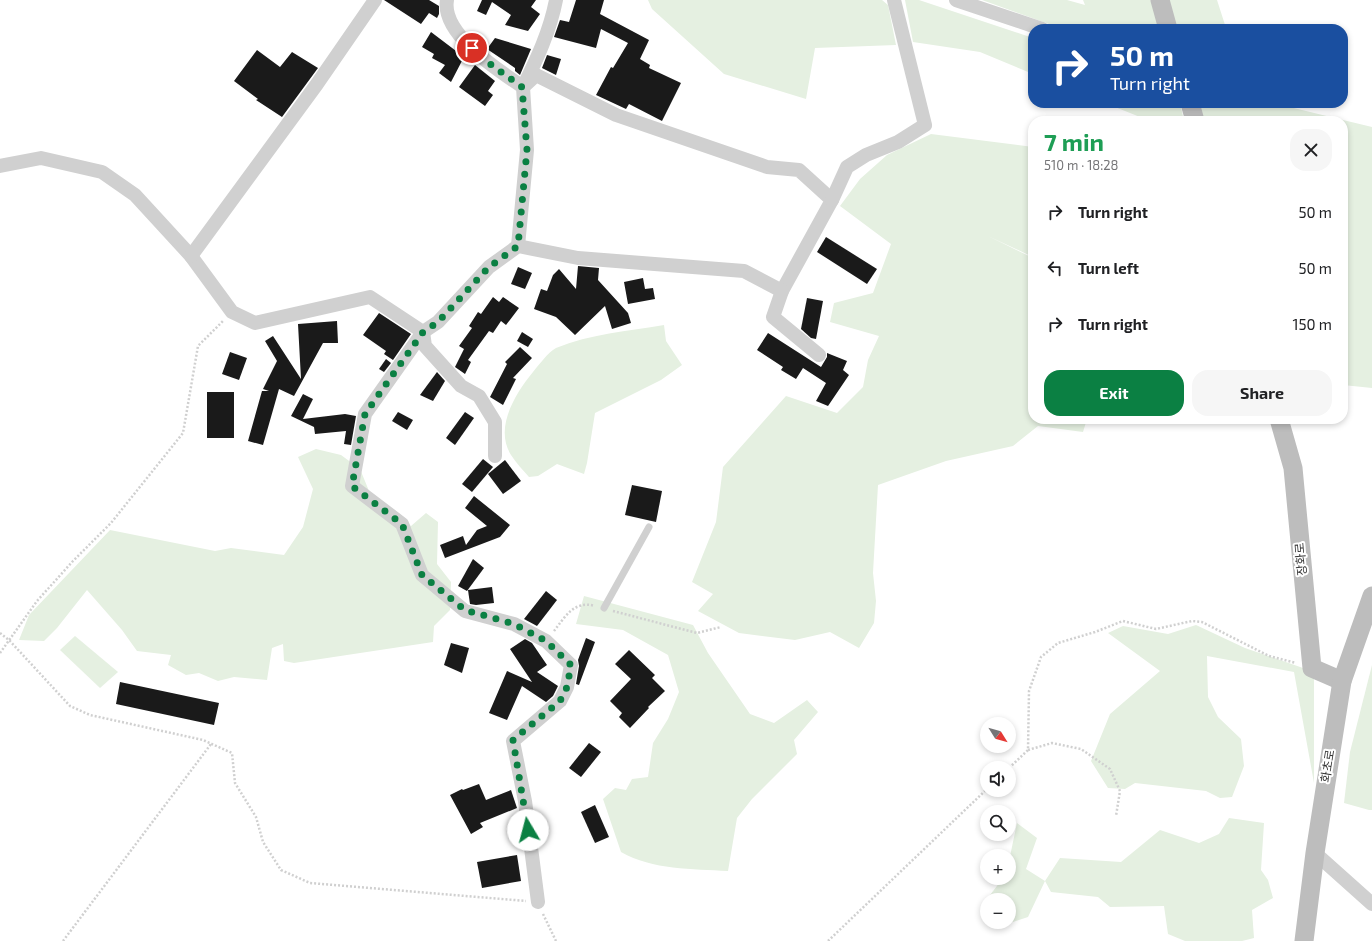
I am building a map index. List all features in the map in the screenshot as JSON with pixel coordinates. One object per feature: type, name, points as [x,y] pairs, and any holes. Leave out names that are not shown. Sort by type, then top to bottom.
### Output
[{"type":"street","points":[[191,256],[317,84],[375,0]]},
{"type":"street","points":[[447,0],[446,5],[451,24],[483,59],[522,87]]},
{"type":"street","points":[[518,246],[527,150],[522,87],[537,60],[552,20],[556,0]]},
{"type":"street","points":[[819,355],[773,317],[782,291],[832,200],[847,167],[866,155],[898,142],[925,125],[894,0]]},
{"type":"street","points":[[956,0],[1028,24]]},
{"type":"street","points":[[1160,0],[1167,24]]},
{"type":"street","points":[[522,87],[536,75],[616,115],[767,167],[798,170],[832,200]]},
{"type":"street","points":[[0,166],[42,158],[102,172],[135,194],[191,256],[232,312],[255,323],[370,297],[423,332]]},
{"type":"street","points":[[538,902],[525,801],[513,740],[560,701],[567,687],[571,665],[546,641],[514,624],[465,610],[422,575],[402,524],[352,486],[365,414],[423,332],[438,322],[489,267],[518,246],[578,258],[744,271],[782,291]]},
{"type":"street","points":[[423,332],[424,346],[461,386],[479,396],[494,422],[495,456]]},
{"type":"street","name":"장화로","points":[[1280,424],[1293,468],[1312,668]]},
{"type":"street","name":"화초로","points":[[1304,941],[1314,853],[1342,681],[1372,596]]},
{"type":"street","points":[[1312,668],[1342,681]]},
{"type":"street","points":[[1314,853],[1372,904]]},
{"type":"lane","points":[[604,608],[649,527]]},
{"type":"path","points":[[0,652],[37,601],[73,561],[111,523],[183,433],[198,346],[232,312]]},
{"type":"path","points":[[546,641],[571,608],[590,605],[697,633],[721,627]]},
{"type":"path","points":[[1028,750],[1029,691],[1042,657],[1058,643],[1095,632],[1123,621],[1156,629],[1192,621],[1202,622],[1269,656],[1312,668]]},
{"type":"path","points":[[0,633],[9,640],[70,706],[90,715],[202,740],[232,753],[235,783],[256,817],[264,842],[282,870],[310,883],[538,902],[556,941]]},
{"type":"path","points":[[1016,761],[1028,750],[1052,743],[1081,749],[1110,769],[1120,791],[1116,816]]},
{"type":"path","points":[[63,941],[211,744]]},
{"type":"path","points":[[828,941],[980,796]]},
{"type":"path","points":[[831,938],[834,941]]},
{"type":"green space","points":[[648,0],[882,0],[888,5],[896,45],[815,48],[806,99],[724,74],[652,9]]},
{"type":"green space","points":[[905,0],[919,0],[1028,36],[1028,72],[980,52],[913,42]]},
{"type":"green space","points":[[982,0],[1067,0],[1085,5],[1083,0],[1217,0],[1225,24],[1049,24]]},
{"type":"green space","points":[[1118,108],[1181,108],[1183,116],[1138,116]]},
{"type":"green space","points":[[1200,108],[1294,108],[1327,116],[1202,116]]},
{"type":"green space","points":[[1348,121],[1372,127],[1372,388],[1348,386]]},
{"type":"green space","points":[[931,134],[1028,146],[1028,255],[988,236],[1028,256],[1028,424],[1085,424],[1083,432],[1038,426],[1013,446],[946,461],[878,485],[873,573],[876,601],[874,623],[859,648],[830,632],[795,640],[739,633],[698,611],[713,594],[692,582],[716,522],[723,467],[786,396],[837,413],[863,387],[868,360],[879,336],[830,322],[834,303],[873,293],[891,244],[840,206],[860,179],[887,155]]},
{"type":"green space","points":[[664,325],[666,341],[682,365],[661,380],[595,413],[584,474],[557,464],[538,476],[529,477],[517,464],[506,445],[506,423],[509,412],[520,390],[550,352],[556,348],[582,339]]},
{"type":"green space","points":[[316,449],[341,455],[360,469],[369,491],[411,526],[426,513],[438,522],[437,564],[451,582],[450,610],[434,626],[433,642],[294,663],[284,661],[283,644],[272,648],[267,680],[234,677],[218,681],[199,673],[186,675],[168,665],[171,655],[137,651],[122,630],[87,590],[57,628],[44,641],[19,640],[29,615],[110,530],[215,551],[231,548],[284,555],[303,527],[313,489],[298,457]]},
{"type":"green space","points":[[584,596],[693,625],[708,653],[750,714],[774,723],[807,700],[818,712],[794,740],[797,754],[752,799],[737,818],[728,871],[673,868],[633,858],[621,852],[603,799],[615,788],[626,790],[632,779],[648,777],[653,743],[668,719],[679,692],[668,655],[623,630],[576,624]]},
{"type":"green space","points":[[1196,625],[1245,648],[1303,668],[1314,678],[1314,783],[1294,672],[1207,656],[1208,697],[1218,717],[1241,739],[1244,766],[1232,797],[1220,798],[1206,791],[1135,783],[1125,789],[1108,788],[1091,761],[1110,714],[1160,671],[1108,633],[1123,626],[1168,634]]},
{"type":"green space","points":[[75,636],[118,672],[100,688],[60,650]]},
{"type":"green space","points":[[1372,665],[1372,810],[1369,810],[1344,803],[1350,752]]},
{"type":"green space","points":[[1229,818],[1264,823],[1261,870],[1268,880],[1273,898],[1252,910],[1254,938],[1242,941],[1185,941],[1168,934],[1164,906],[1110,907],[1098,897],[1051,892],[1045,881],[1060,858],[1121,862],[1160,830],[1199,843],[1219,834]]},
{"type":"green space","points":[[1017,823],[1037,838],[1026,869],[1045,881],[1028,917],[1016,921],[1016,893],[992,893],[998,885],[1016,885],[1016,849],[1012,849],[1013,841],[1016,841]]},
{"type":"building","points":[[384,0],[429,0],[439,6],[439,14],[437,18],[429,13],[421,24]]},
{"type":"building","points":[[482,0],[536,0],[531,7],[540,14],[528,31],[505,25],[511,15],[492,2],[486,15],[477,11]]},
{"type":"building","points":[[576,0],[604,0],[600,14],[649,40],[640,59],[650,65],[649,68],[681,83],[662,121],[629,104],[626,109],[596,95],[611,67],[613,68],[628,43],[601,29],[596,48],[554,37],[560,20],[569,22]]},
{"type":"building","points":[[431,32],[464,57],[451,82],[439,73],[445,65],[432,58],[434,54],[422,47]]},
{"type":"building","points":[[495,38],[531,49],[520,75],[515,71],[515,68],[487,49]]},
{"type":"building","points":[[257,50],[280,67],[292,52],[318,68],[282,117],[256,100],[258,99],[234,81]]},
{"type":"building","points":[[547,55],[561,59],[556,75],[542,68]]},
{"type":"building","points":[[475,65],[495,81],[488,91],[493,95],[485,106],[459,87]]},
{"type":"building","points":[[826,237],[877,269],[867,284],[817,252]]},
{"type":"building","points":[[578,266],[599,268],[598,280],[628,313],[631,323],[612,329],[605,306],[575,335],[556,317],[534,309],[541,289],[547,291],[553,275],[559,269],[576,289]]},
{"type":"building","points":[[518,267],[532,273],[525,289],[511,284]]},
{"type":"building","points":[[643,278],[645,289],[653,288],[655,299],[628,304],[624,282]]},
{"type":"building","points":[[493,297],[499,302],[503,297],[519,308],[506,325],[501,321],[493,333],[489,331],[468,360],[471,362],[465,374],[455,367],[464,349],[459,346],[472,328],[469,326],[478,312],[481,314]]},
{"type":"building","points":[[807,298],[823,301],[816,339],[811,338],[801,329]]},
{"type":"building","points":[[379,313],[411,334],[393,360],[384,354],[386,351],[363,335]]},
{"type":"building","points":[[337,321],[338,343],[323,343],[294,396],[279,389],[263,445],[248,441],[262,391],[269,391],[263,389],[277,361],[265,341],[273,336],[301,379],[298,324]]},
{"type":"building","points":[[522,332],[533,339],[528,347],[517,341]]},
{"type":"building","points":[[768,333],[821,367],[827,357],[827,353],[847,361],[843,370],[849,375],[828,406],[816,401],[826,383],[803,368],[796,379],[781,370],[783,367],[757,350]]},
{"type":"building","points":[[520,347],[532,358],[513,378],[516,379],[503,405],[490,397],[507,364],[505,362]]},
{"type":"building","points":[[230,352],[247,358],[239,380],[222,374]]},
{"type":"building","points":[[386,359],[391,363],[384,372],[379,369]]},
{"type":"building","points":[[437,372],[445,381],[433,401],[420,395]]},
{"type":"building","points":[[207,392],[234,392],[234,438],[207,438]]},
{"type":"building","points":[[303,394],[313,399],[303,419],[345,414],[356,416],[351,445],[344,444],[346,431],[315,434],[314,427],[291,416]]},
{"type":"building","points":[[398,412],[413,420],[407,430],[392,421]]},
{"type":"building","points":[[465,412],[474,418],[455,445],[446,438]]},
{"type":"building","points":[[483,459],[493,467],[472,492],[462,484]]},
{"type":"building","points":[[505,460],[521,481],[503,494],[488,474]]},
{"type":"building","points":[[632,485],[662,491],[656,522],[625,515]]},
{"type":"building","points":[[474,496],[510,525],[500,537],[445,558],[440,545],[463,536],[466,545],[477,530],[487,526],[465,508]]},
{"type":"building","points":[[473,559],[484,568],[467,591],[458,586]]},
{"type":"building","points":[[492,587],[494,603],[476,605],[470,604],[468,590]]},
{"type":"building","points":[[546,591],[557,600],[537,626],[524,619]]},
{"type":"building","points":[[586,638],[595,642],[579,685],[576,684],[579,666],[578,660]]},
{"type":"building","points":[[525,639],[532,643],[547,665],[537,672],[558,686],[553,696],[546,702],[522,686],[507,720],[489,713],[507,671],[532,682],[510,649]]},
{"type":"building","points":[[451,643],[469,648],[462,673],[444,665]]},
{"type":"building","points":[[629,650],[655,675],[652,678],[665,691],[648,707],[649,708],[630,728],[619,717],[622,713],[610,701],[631,679],[615,664]]},
{"type":"building","points":[[120,682],[219,703],[214,725],[116,704]]},
{"type":"building","points":[[589,743],[601,752],[581,777],[569,768]]},
{"type":"building","points":[[479,784],[486,800],[511,790],[517,808],[480,823],[483,827],[471,834],[450,795],[462,789],[463,790]]},
{"type":"building","points":[[595,805],[609,837],[595,843],[581,812]]},
{"type":"building","points":[[517,855],[521,881],[482,888],[477,862]]},
{"type":"route","points":[[472,48],[483,59],[522,87],[527,150],[518,246],[489,267],[438,322],[423,332],[365,414],[352,486],[402,524],[422,575],[444,593],[465,610],[514,624],[546,641],[571,665],[567,687],[560,701],[513,740],[525,801],[528,830]]}]
